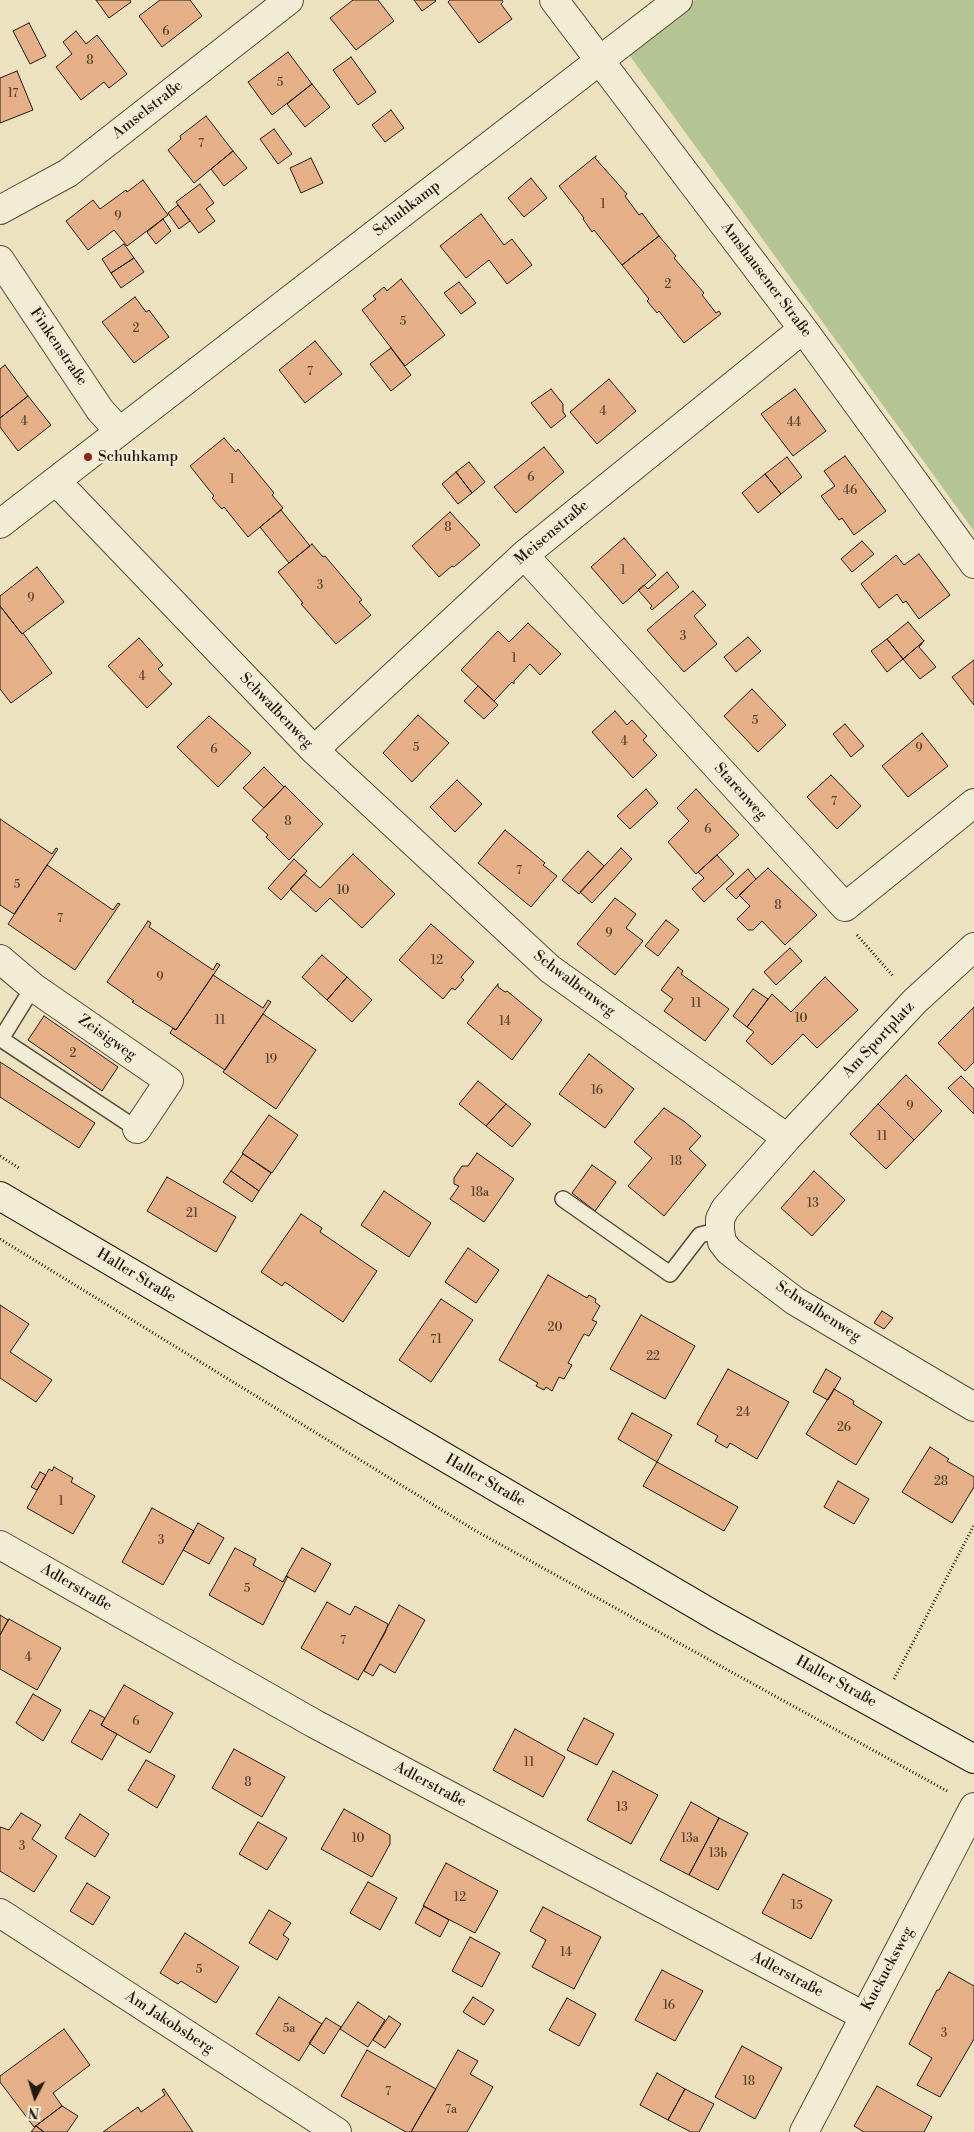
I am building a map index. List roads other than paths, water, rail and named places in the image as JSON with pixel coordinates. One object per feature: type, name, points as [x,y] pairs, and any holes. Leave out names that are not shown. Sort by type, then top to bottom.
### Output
[{"type":"street","name":"Amselstraße","points":[[0,210],[68,173],[289,0]]},
{"type":"street","name":"Amshausener Straße","points":[[554,0],[803,329],[974,564]]},
{"type":"street","name":"Schuhkamp","points":[[0,524],[678,0]]},
{"type":"street","name":"Finkenstraße","points":[[0,260],[100,410],[119,431]]},
{"type":"street","name":"Meisenstraße","points":[[314,750],[524,555],[803,329]]},
{"type":"street","name":"Schwalbenweg","points":[[56,481],[314,750],[550,969],[787,1138]]},
{"type":"street","name":"Starenweg","points":[[524,555],[845,907],[974,802]]},
{"type":"street","name":"Am Sportplatz","points":[[787,1138],[915,1001],[974,947]]},
{"type":"street","name":"Zeisigweg","points":[[0,959],[33,987],[169,1081],[137,1129]]},
{"type":"street","points":[[720,1230],[720,1219],[725,1209],[787,1138]]},
{"type":"street","name":"Haller Straße","points":[[0,1196],[717,1617],[974,1759]]},
{"type":"street","name":"Schwalbenweg","points":[[720,1230],[722,1242],[729,1251],[795,1300],[974,1407]]},
{"type":"street","name":"Adlerstraße","points":[[0,1545],[315,1724],[864,2016]]},
{"type":"street","name":"Kuckucksweg","points":[[804,2132],[974,1807]]},
{"type":"street","name":"Am Jakobsberg","points":[[0,1913],[338,2132]]},
{"type":"lane","points":[[33,987],[1,1039],[137,1129]]},
{"type":"lane","points":[[563,1199],[670,1274],[700,1235],[720,1230]]},
{"type":"place","name":"Schuhkamp","points":[[88,457]]}]
